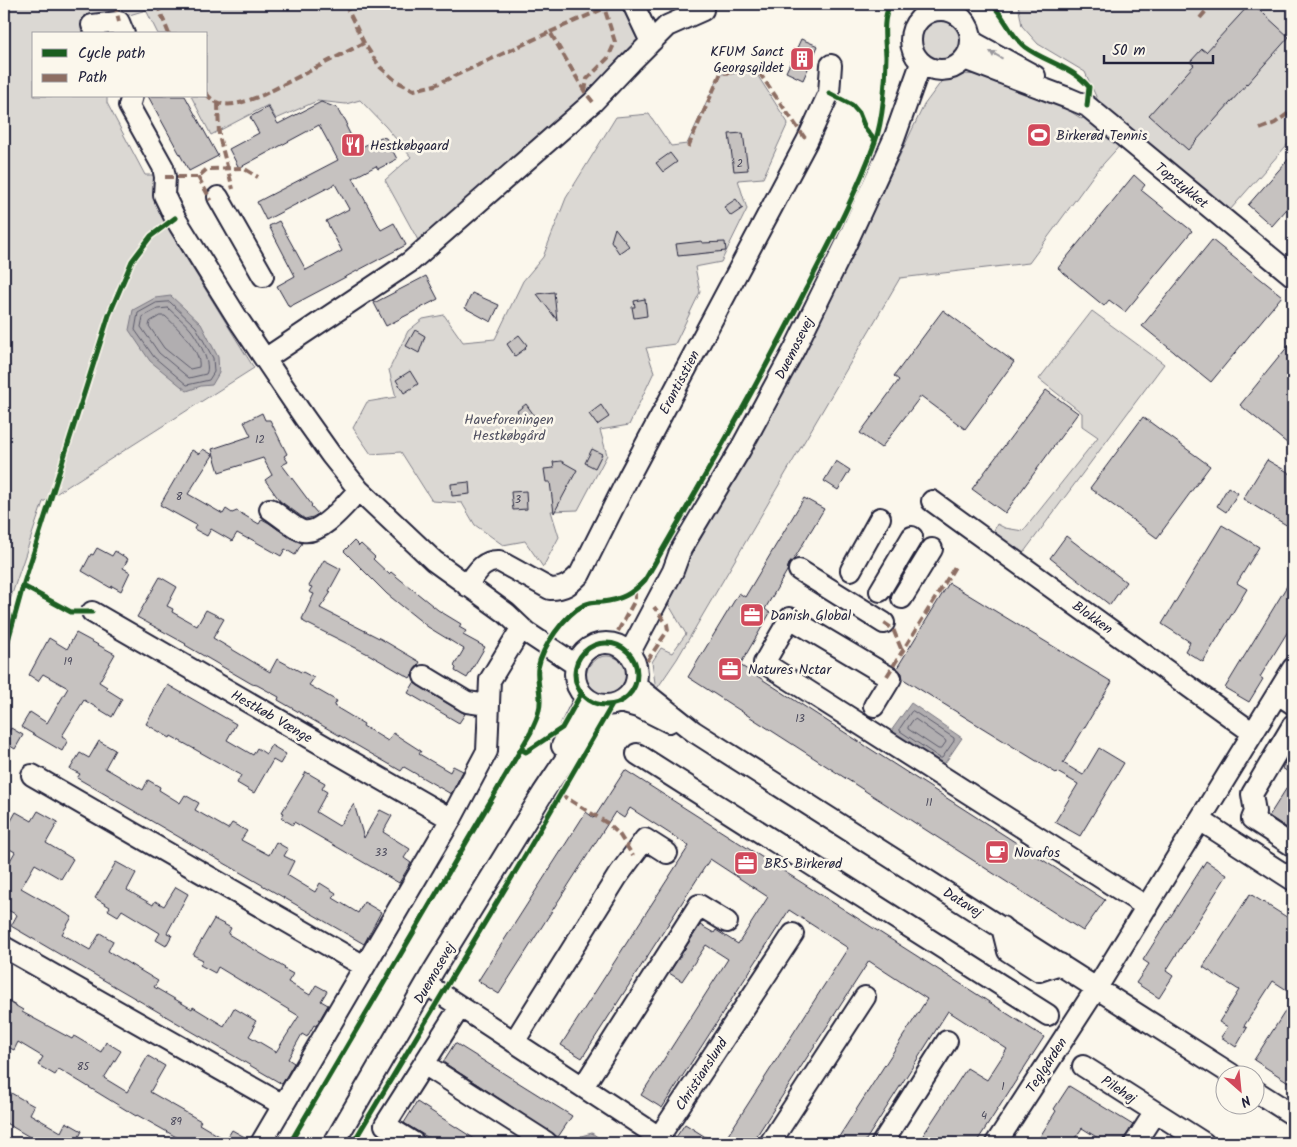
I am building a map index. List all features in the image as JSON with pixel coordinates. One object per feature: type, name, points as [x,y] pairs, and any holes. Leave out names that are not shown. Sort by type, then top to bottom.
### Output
[{"type":"street","points":[[633,4],[651,42]]},
{"type":"street","points":[[946,7],[954,13],[965,11],[971,41],[969,51],[964,60],[957,66],[948,70],[930,67],[914,54],[911,33],[923,15],[946,7]]},
{"type":"street","points":[[265,359],[410,262],[593,102],[668,26],[703,10]]},
{"type":"street","points":[[92,25],[119,22],[123,32]]},
{"type":"street","name":"Topstykket","points":[[971,41],[1055,86],[1068,98]]},
{"type":"street","name":"Topstykket","points":[[964,60],[1087,106],[1293,276]]},
{"type":"street","name":"Erantisstien","points":[[468,586],[484,564],[491,560],[499,560],[550,589],[559,589],[567,586],[580,574],[628,478],[807,141],[829,93],[831,65]]},
{"type":"street","name":"Duemosevej","points":[[621,649],[624,632],[667,565],[681,549],[740,450],[795,348],[930,67]]},
{"type":"street","points":[[131,98],[129,106],[163,167],[165,177],[164,195],[175,218],[265,359],[325,447],[359,490],[434,561],[506,613],[521,629],[579,659]]},
{"type":"street","points":[[218,197],[263,276]]},
{"type":"street","points":[[270,509],[302,531],[313,530],[323,526],[359,490]]},
{"type":"street","name":"Blokken","points":[[932,501],[1254,733]]},
{"type":"street","points":[[851,570],[880,518]]},
{"type":"street","points":[[880,591],[912,537]]},
{"type":"street","points":[[902,598],[932,549]]},
{"type":"street","points":[[799,570],[884,623]]},
{"type":"street","name":"Hestkøb Vænge","points":[[92,612],[451,819]]},
{"type":"street","points":[[506,613],[525,617],[579,659]]},
{"type":"street","points":[[874,706],[891,678],[790,618],[764,664],[1147,907]]},
{"type":"street","points":[[261,1143],[451,819],[487,751],[490,680],[521,629]]},
{"type":"street","points":[[597,644],[621,649],[633,659],[637,672],[635,685],[631,692],[620,702],[612,705],[592,702],[576,685],[574,675],[579,659],[597,644]]},
{"type":"street","points":[[1097,988],[1254,733],[1286,699],[1293,668]]},
{"type":"street","points":[[424,676],[467,702],[488,706]]},
{"type":"street","name":"Datavej","points":[[635,685],[693,731],[1215,1064]]},
{"type":"street","name":"Duemosevej","points":[[334,1143],[426,984],[539,799],[540,789],[592,702]]},
{"type":"street","name":"Datavej","points":[[620,702],[641,708],[680,728],[693,731]]},
{"type":"street","points":[[1293,725],[1252,794],[1255,812],[1252,819],[1293,846]]},
{"type":"street","points":[[637,754],[1048,1015]]},
{"type":"street","points":[[32,775],[364,966]]},
{"type":"street","points":[[1200,820],[1293,880]]},
{"type":"street","points":[[1246,849],[1260,824]]},
{"type":"street","points":[[514,1042],[617,877],[645,839],[667,853]]},
{"type":"street","points":[[583,1087],[699,905],[727,922]]},
{"type":"street","name":"Christianslund","points":[[426,984],[659,1137],[793,934]]},
{"type":"street","points":[[4,947],[282,1105]]},
{"type":"street","name":"Teglgården","points":[[996,1143],[1097,988]]},
{"type":"street","points":[[770,1143],[865,997]]},
{"type":"street","points":[[414,1143],[385,1125],[460,1007]]},
{"type":"street","points":[[882,1143],[948,1041]]},
{"type":"street","points":[[424,1064],[546,1142]]},
{"type":"street","name":"Pilehøj","points":[[1083,1066],[1204,1143]]},
{"type":"street","points":[[1264,1096],[1293,1115]]},
{"type":"street","points":[[1135,1143],[1155,1112]]},
{"type":"green space","points":[[4,4],[117,4],[114,32],[32,32],[32,98],[107,98],[107,103],[145,175],[155,175],[170,232],[254,368],[43,502],[4,618]]},
{"type":"green space","points":[[118,4],[636,4],[648,29],[625,65],[419,242],[385,180],[411,157],[360,100],[346,104],[317,101],[276,119],[268,105],[211,135],[192,98],[208,98],[208,32],[157,32],[146,10],[126,16]]},
{"type":"green space","name":"Birkerød Tennis","points":[[1018,4],[1293,4],[1293,138],[1230,210],[1133,131],[1095,173],[1029,263],[900,278],[677,659],[656,690],[652,662],[661,648],[672,653],[686,634],[666,600],[807,348],[924,105],[941,82],[958,74],[987,75],[1059,104],[1082,119],[1098,101],[1085,72],[1038,44],[1022,26]]},
{"type":"green space","points":[[946,19],[954,22],[960,28],[963,40],[960,52],[954,58],[938,61],[930,58],[924,52],[921,36],[924,28],[930,22]]},
{"type":"green space","name":"Haveforeningen Hestkøbgård","points":[[756,73],[788,123],[763,178],[738,180],[747,209],[721,262],[695,267],[700,292],[675,344],[646,348],[654,372],[629,425],[600,430],[607,455],[578,510],[551,511],[559,537],[543,567],[525,541],[503,545],[475,525],[462,503],[432,501],[401,452],[371,454],[353,428],[367,402],[396,397],[389,370],[408,331],[423,319],[444,315],[463,342],[495,339],[523,281],[543,257],[566,198],[616,117],[649,114],[671,146],[687,144],[720,74]]},
{"type":"green space","points":[[1092,311],[1164,364],[1021,556],[992,535],[997,524],[1005,528],[1023,531],[1098,437],[1082,426],[1082,413],[1039,379]]},
{"type":"green space","points":[[607,656],[622,662],[628,677],[622,692],[607,698],[592,692],[586,677],[592,662]]},
{"type":"water","points":[[171,296],[201,324],[218,357],[219,373],[212,385],[201,386],[187,391],[150,361],[129,330],[133,310],[155,298]]},
{"type":"water","points":[[911,703],[962,738],[943,766],[891,731]]},
{"type":"water","points":[[592,1133],[606,1143],[574,1143],[581,1136]]},
{"type":"building","points":[[1250,4],[1253,4],[1289,37],[1188,150],[1149,115],[1194,65],[1190,62],[1202,49],[1206,52]]},
{"type":"building","name":"KFUM Sanct Georgsgildet","points":[[801,39],[818,46],[803,80],[786,72]]},
{"type":"building","points":[[149,98],[186,98],[218,156],[189,171]]},
{"type":"building","points":[[321,102],[337,108],[347,123],[346,126],[352,138],[355,139],[360,148],[381,137],[386,138],[397,159],[378,169],[376,166],[353,178],[381,230],[394,223],[406,245],[289,307],[277,286],[295,276],[269,226],[279,221],[306,270],[342,251],[326,221],[349,209],[335,184],[266,220],[257,202],[338,160],[319,125],[239,168],[229,149],[259,133],[250,117],[268,107],[278,124]]},
{"type":"building","points":[[743,133],[748,170],[734,171],[729,134]]},
{"type":"building","points":[[670,153],[677,162],[663,172],[656,163]]},
{"type":"building","points":[[1293,154],[1293,202],[1272,226],[1248,205]]},
{"type":"building","points":[[1134,175],[1145,185],[1141,190],[1192,231],[1125,312],[1109,300],[1104,306],[1058,268]]},
{"type":"building","points":[[736,199],[743,208],[731,216],[724,207]]},
{"type":"building","points":[[615,228],[629,246],[619,253],[611,241]]},
{"type":"building","points":[[1212,240],[1282,296],[1211,382],[1142,326]]},
{"type":"building","points":[[702,241],[702,243],[725,242],[726,251],[678,256],[676,244]]},
{"type":"building","points":[[426,276],[438,299],[386,326],[374,303]]},
{"type":"building","points":[[554,292],[557,320],[537,294]]},
{"type":"building","points":[[472,293],[499,305],[491,322],[465,308]]},
{"type":"building","points":[[645,299],[647,316],[634,318],[632,307],[635,307],[634,301]]},
{"type":"building","points":[[943,310],[1014,362],[965,429],[921,396],[881,448],[860,433],[899,380],[894,376]]},
{"type":"building","points":[[415,330],[425,336],[419,353],[406,346]]},
{"type":"building","points":[[519,335],[527,345],[526,348],[515,356],[507,344]]},
{"type":"building","points":[[1293,340],[1293,448],[1240,405]]},
{"type":"building","points":[[410,371],[418,384],[404,393],[396,380]]},
{"type":"building","points":[[1046,390],[1078,413],[1005,513],[972,489]]},
{"type":"building","points":[[526,404],[534,415],[525,421],[517,411]]},
{"type":"building","points":[[601,405],[609,417],[597,425],[589,414]]},
{"type":"building","points":[[262,413],[265,420],[270,420],[287,454],[284,456],[288,462],[282,465],[318,514],[313,517],[305,519],[280,501],[265,480],[272,475],[263,458],[219,472],[212,449],[251,436],[244,422]]},
{"type":"building","points":[[1143,417],[1210,466],[1157,538],[1090,488]]},
{"type":"building","points":[[203,449],[213,455],[188,494],[223,514],[226,509],[232,513],[237,511],[259,524],[262,519],[290,538],[302,543],[295,555],[285,549],[281,556],[237,533],[232,541],[211,529],[207,536],[194,529],[196,525],[160,505],[192,450],[199,454]]},
{"type":"building","points":[[592,449],[602,454],[595,468],[585,463]]},
{"type":"building","points":[[1267,460],[1293,475],[1293,529],[1243,499]]},
{"type":"building","points":[[561,461],[577,470],[554,513],[550,482],[546,482],[544,469],[554,468],[553,462]]},
{"type":"building","points":[[836,461],[850,470],[838,490],[824,481]]},
{"type":"building","points":[[469,482],[470,494],[452,496],[451,484]]},
{"type":"building","points":[[1228,487],[1238,493],[1226,512],[1217,506]]},
{"type":"building","points":[[526,491],[527,509],[513,510],[511,492]]},
{"type":"building","points":[[804,498],[824,509],[794,559],[789,564],[787,571],[765,609],[770,613],[740,665],[1105,900],[1083,931],[688,677],[739,593],[745,597]]},
{"type":"building","points":[[1222,525],[1259,547],[1237,583],[1247,589],[1203,662],[1185,651],[1190,642],[1162,624]]},
{"type":"building","points":[[1066,536],[1126,582],[1110,605],[1050,558]]},
{"type":"building","points":[[354,541],[359,546],[361,544],[375,557],[373,559],[389,574],[391,572],[438,610],[461,624],[459,627],[466,631],[463,635],[485,647],[467,678],[455,671],[456,668],[454,666],[464,649],[428,627],[387,594],[344,551]]},
{"type":"building","points":[[97,548],[112,556],[115,551],[128,559],[123,568],[130,572],[121,591],[112,586],[111,588],[82,571],[91,554],[93,555]]},
{"type":"building","points":[[324,560],[341,569],[329,591],[331,592],[320,608],[381,639],[420,662],[410,678],[370,655],[304,622],[302,619],[314,594],[309,592],[312,587],[309,586]]},
{"type":"building","points":[[1293,576],[1293,623],[1260,677],[1263,679],[1249,702],[1225,688]]},
{"type":"building","points":[[160,577],[177,587],[167,606],[173,609],[172,612],[197,626],[206,610],[224,619],[213,638],[270,672],[277,659],[301,671],[314,678],[309,685],[337,701],[334,706],[364,724],[363,726],[388,741],[393,733],[421,751],[419,754],[450,772],[453,766],[463,771],[451,794],[404,767],[401,771],[278,700],[279,697],[252,684],[137,617]]},
{"type":"building","points":[[949,583],[1112,682],[1063,763],[1083,775],[1099,748],[1124,763],[1080,836],[1055,822],[1078,784],[1056,773],[903,679],[902,673],[897,668]]},
{"type":"building","points":[[76,633],[115,654],[99,682],[122,699],[112,717],[84,700],[62,736],[68,740],[62,751],[21,727],[30,712],[47,723],[68,688],[43,674],[38,681],[29,675],[49,638],[67,649]]},
{"type":"building","points":[[414,683],[465,714],[459,723],[408,693]]},
{"type":"building","points":[[168,685],[236,724],[227,740],[253,755],[257,748],[266,754],[271,745],[286,754],[280,764],[273,760],[254,793],[237,783],[241,775],[146,724]]},
{"type":"building","points":[[11,728],[23,735],[15,749],[4,742]]},
{"type":"building","points":[[99,741],[115,750],[105,768],[143,790],[148,780],[160,787],[159,790],[180,803],[185,795],[199,803],[195,810],[228,829],[232,823],[247,831],[241,840],[269,855],[276,842],[288,849],[284,856],[294,861],[287,875],[315,892],[320,883],[336,893],[333,898],[358,913],[364,902],[381,912],[364,944],[77,778],[80,774],[70,769],[80,753],[89,758]]},
{"type":"building","points":[[1293,748],[1293,775],[1282,768]]},
{"type":"building","points":[[625,770],[1044,1037],[976,1143],[918,1143],[967,1068],[987,1080],[1007,1049],[948,1011],[864,1143],[835,1143],[927,999],[869,961],[752,1143],[723,1143],[848,948],[789,910],[662,1108],[641,1095],[728,959],[706,945],[682,981],[669,973],[700,925],[714,933],[716,930],[738,944],[768,897],[710,859],[582,1058],[561,1045],[689,846],[630,808],[624,818],[615,812],[499,994],[478,981],[586,812],[594,818]]},
{"type":"building","points":[[306,772],[325,783],[322,789],[327,792],[316,812],[339,826],[354,804],[364,838],[380,810],[392,816],[383,832],[410,849],[404,858],[411,863],[399,883],[294,822],[293,825],[281,818],[284,813],[282,812]]},
{"type":"building","points":[[1293,778],[1293,832],[1269,816]]},
{"type":"building","points":[[38,811],[58,822],[46,843],[73,859],[61,879],[35,864],[21,888],[72,917],[62,934],[90,950],[100,933],[113,941],[108,951],[158,981],[154,987],[192,1009],[193,1007],[224,1026],[234,1008],[256,1021],[249,1036],[276,1052],[299,1016],[218,967],[215,973],[200,965],[203,960],[193,955],[214,919],[231,928],[228,934],[293,974],[288,982],[310,995],[316,985],[327,991],[321,1001],[328,1005],[307,1037],[302,1034],[288,1059],[294,1063],[282,1084],[11,926],[17,915],[4,908],[4,871],[15,852],[4,846],[4,833],[16,812],[32,821]]},
{"type":"building","points":[[1206,861],[1227,875],[1166,971],[1173,976],[1159,998],[1136,983],[1149,964],[1143,960]]},
{"type":"building","points":[[116,862],[136,873],[127,890],[153,905],[155,901],[164,906],[176,887],[188,894],[167,933],[172,935],[166,946],[156,940],[160,933],[122,910],[118,916],[108,910],[110,907],[95,898]]},
{"type":"building","points":[[1250,894],[1293,921],[1293,994],[1273,981],[1244,1026],[1247,1028],[1236,1047],[1221,1037],[1228,1027],[1219,1022],[1239,990],[1203,967]]},
{"type":"building","points":[[4,999],[23,1010],[22,1012],[72,1039],[74,1036],[101,1052],[106,1042],[121,1051],[104,1078],[127,1092],[148,1056],[165,1066],[150,1092],[201,1121],[199,1124],[226,1140],[232,1130],[250,1140],[249,1143],[187,1143],[136,1116],[59,1069],[55,1075],[38,1065],[43,1057],[18,1042],[14,1050],[4,1045]]},
{"type":"building","points":[[1293,999],[1293,1085],[1264,1066],[1264,1064],[1254,1060]]},
{"type":"building","points":[[455,1043],[572,1116],[558,1137],[443,1062]]},
{"type":"building","points":[[1069,1086],[1133,1125],[1123,1143],[1106,1143],[1082,1128],[1072,1143],[1036,1143]]},
{"type":"building","points":[[4,1089],[34,1106],[30,1114],[61,1132],[66,1122],[82,1131],[77,1141],[80,1143],[40,1143],[4,1122]]},
{"type":"building","points":[[417,1102],[481,1143],[437,1143],[404,1123]]},
{"type":"building","points":[[685,1124],[715,1143],[672,1143]]},
{"type":"marked path","points":[[115,4],[119,22]]},
{"type":"marked path","points":[[157,4],[168,32]]},
{"type":"marked path","points":[[345,4],[364,43],[380,67],[396,81],[414,90],[435,85],[550,32],[585,92],[593,102]]},
{"type":"marked path","points":[[585,92],[587,79],[608,58],[615,42],[603,4]]},
{"type":"marked path","points":[[550,32],[605,8],[608,4]]},
{"type":"marked path","points":[[1200,18],[1212,4]]},
{"type":"marked path","points":[[208,95],[218,103],[240,103],[263,95],[364,43]]},
{"type":"marked path","points":[[688,147],[721,73],[758,71],[807,141]]},
{"type":"marked path","points":[[218,103],[219,136],[233,189]]},
{"type":"marked path","points":[[1260,129],[1275,123],[1293,110]]},
{"type":"marked path","points":[[165,177],[198,177],[207,169],[243,168],[258,177]]},
{"type":"marked path","points":[[198,177],[211,200]]},
{"type":"marked path","points":[[887,676],[956,565]]},
{"type":"marked path","points":[[618,631],[635,600],[635,590]]},
{"type":"marked path","points":[[647,661],[668,630],[667,624],[654,607]]},
{"type":"marked path","points":[[884,623],[893,629],[902,651]]},
{"type":"marked path","points":[[560,794],[607,823],[619,834],[633,856]]},
{"type":"cycle path","points":[[290,1143],[531,732],[538,716],[540,705],[538,668],[549,641],[576,610],[588,603],[621,598],[631,593],[645,580],[768,363],[843,216],[875,142],[884,99],[886,65],[885,23],[890,4]]},
{"type":"cycle path","points":[[991,4],[1000,13],[1019,42],[1033,52],[1075,74],[1089,87],[1087,106]]},
{"type":"cycle path","points":[[829,93],[852,105],[859,113],[865,128],[875,141]]},
{"type":"cycle path","points":[[4,655],[23,586],[109,315],[132,261],[151,236],[175,218]]},
{"type":"cycle path","points":[[23,586],[71,612],[92,612]]},
{"type":"cycle path","points":[[606,643],[618,645],[628,652],[635,662],[637,674],[635,686],[628,696],[618,703],[606,705],[594,703],[584,696],[577,686],[575,674],[577,662],[584,652],[594,645],[606,643]]},
{"type":"cycle path","points":[[521,749],[526,752],[562,728],[581,694]]},
{"type":"cycle path","points":[[353,1143],[527,852],[612,705]]},
{"type":"place","name":"KFUM Sanct Georgsgildet","points":[[802,59]]},
{"type":"place","name":"Birkerød Tennis","points":[[1039,135]]},
{"type":"place","name":"Hestkøbgaard","points":[[353,145]]},
{"type":"place","name":"Danish Global","points":[[752,615]]},
{"type":"place","name":"Natures Nctar","points":[[730,669]]},
{"type":"place","name":"Novafos","points":[[997,852]]},
{"type":"place","name":"BRS Birkerød","points":[[746,863]]}]
